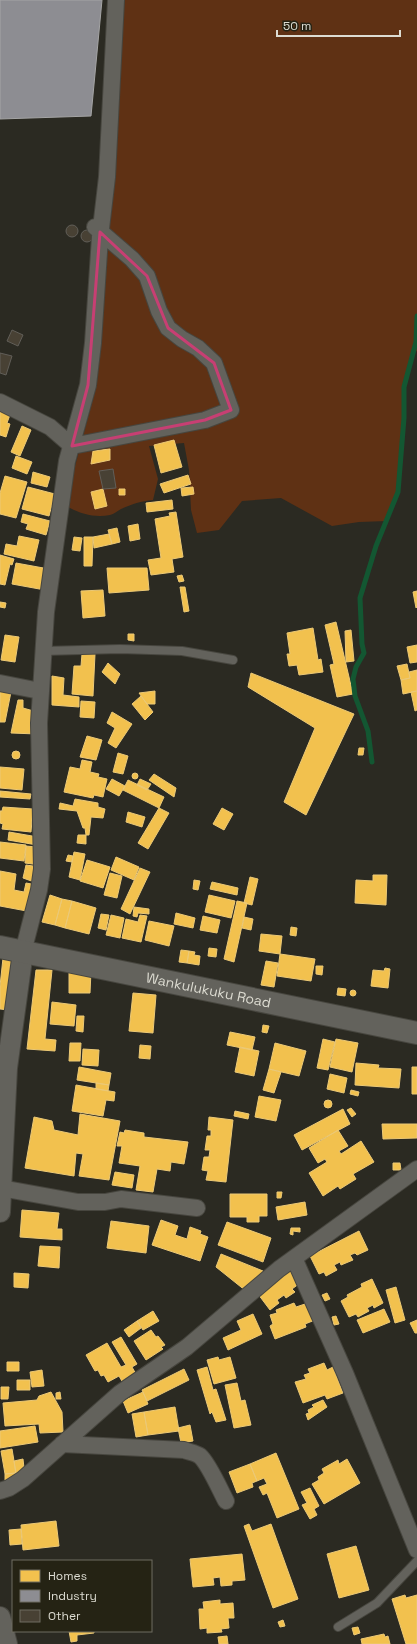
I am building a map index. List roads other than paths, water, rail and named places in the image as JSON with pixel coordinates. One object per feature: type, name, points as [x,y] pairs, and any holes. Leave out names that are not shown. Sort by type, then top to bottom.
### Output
[{"type":"main road","name":"Wankulukuku Road","points":[[0,947],[417,1033]]},
{"type":"street","points":[[0,1212],[7,1068],[23,952],[39,890],[42,869],[39,723],[46,612],[66,461],[72,446],[88,385],[94,343],[96,228],[108,170],[116,0]]},
{"type":"street","points":[[72,446],[205,420],[231,410],[214,363],[198,348],[182,339],[168,328],[159,311],[147,276],[132,260],[96,228]]},
{"type":"street","points":[[0,402],[50,428],[72,446]]},
{"type":"street","points":[[0,683],[40,691]]},
{"type":"street","points":[[0,1491],[9,1488],[23,1479],[120,1393],[187,1347],[279,1269],[417,1169]]},
{"type":"street","points":[[1,1188],[78,1202],[105,1202],[121,1199],[197,1208]]},
{"type":"street","points":[[294,1258],[345,1373],[417,1550]]},
{"type":"street","points":[[62,1444],[184,1450],[192,1452],[200,1456],[208,1467],[226,1501]]},
{"type":"street","points":[[0,1617],[7,1644]]},
{"type":"lane","points":[[43,651],[120,649],[182,651],[233,660]]},
{"type":"lane","points":[[338,1627],[377,1603],[417,1561]]},
{"type":"waterway","points":[[372,762],[368,731],[355,696],[353,679],[356,667],[364,653],[362,644],[360,598],[376,546],[398,492],[404,418],[404,387],[416,342],[417,316]]}]
